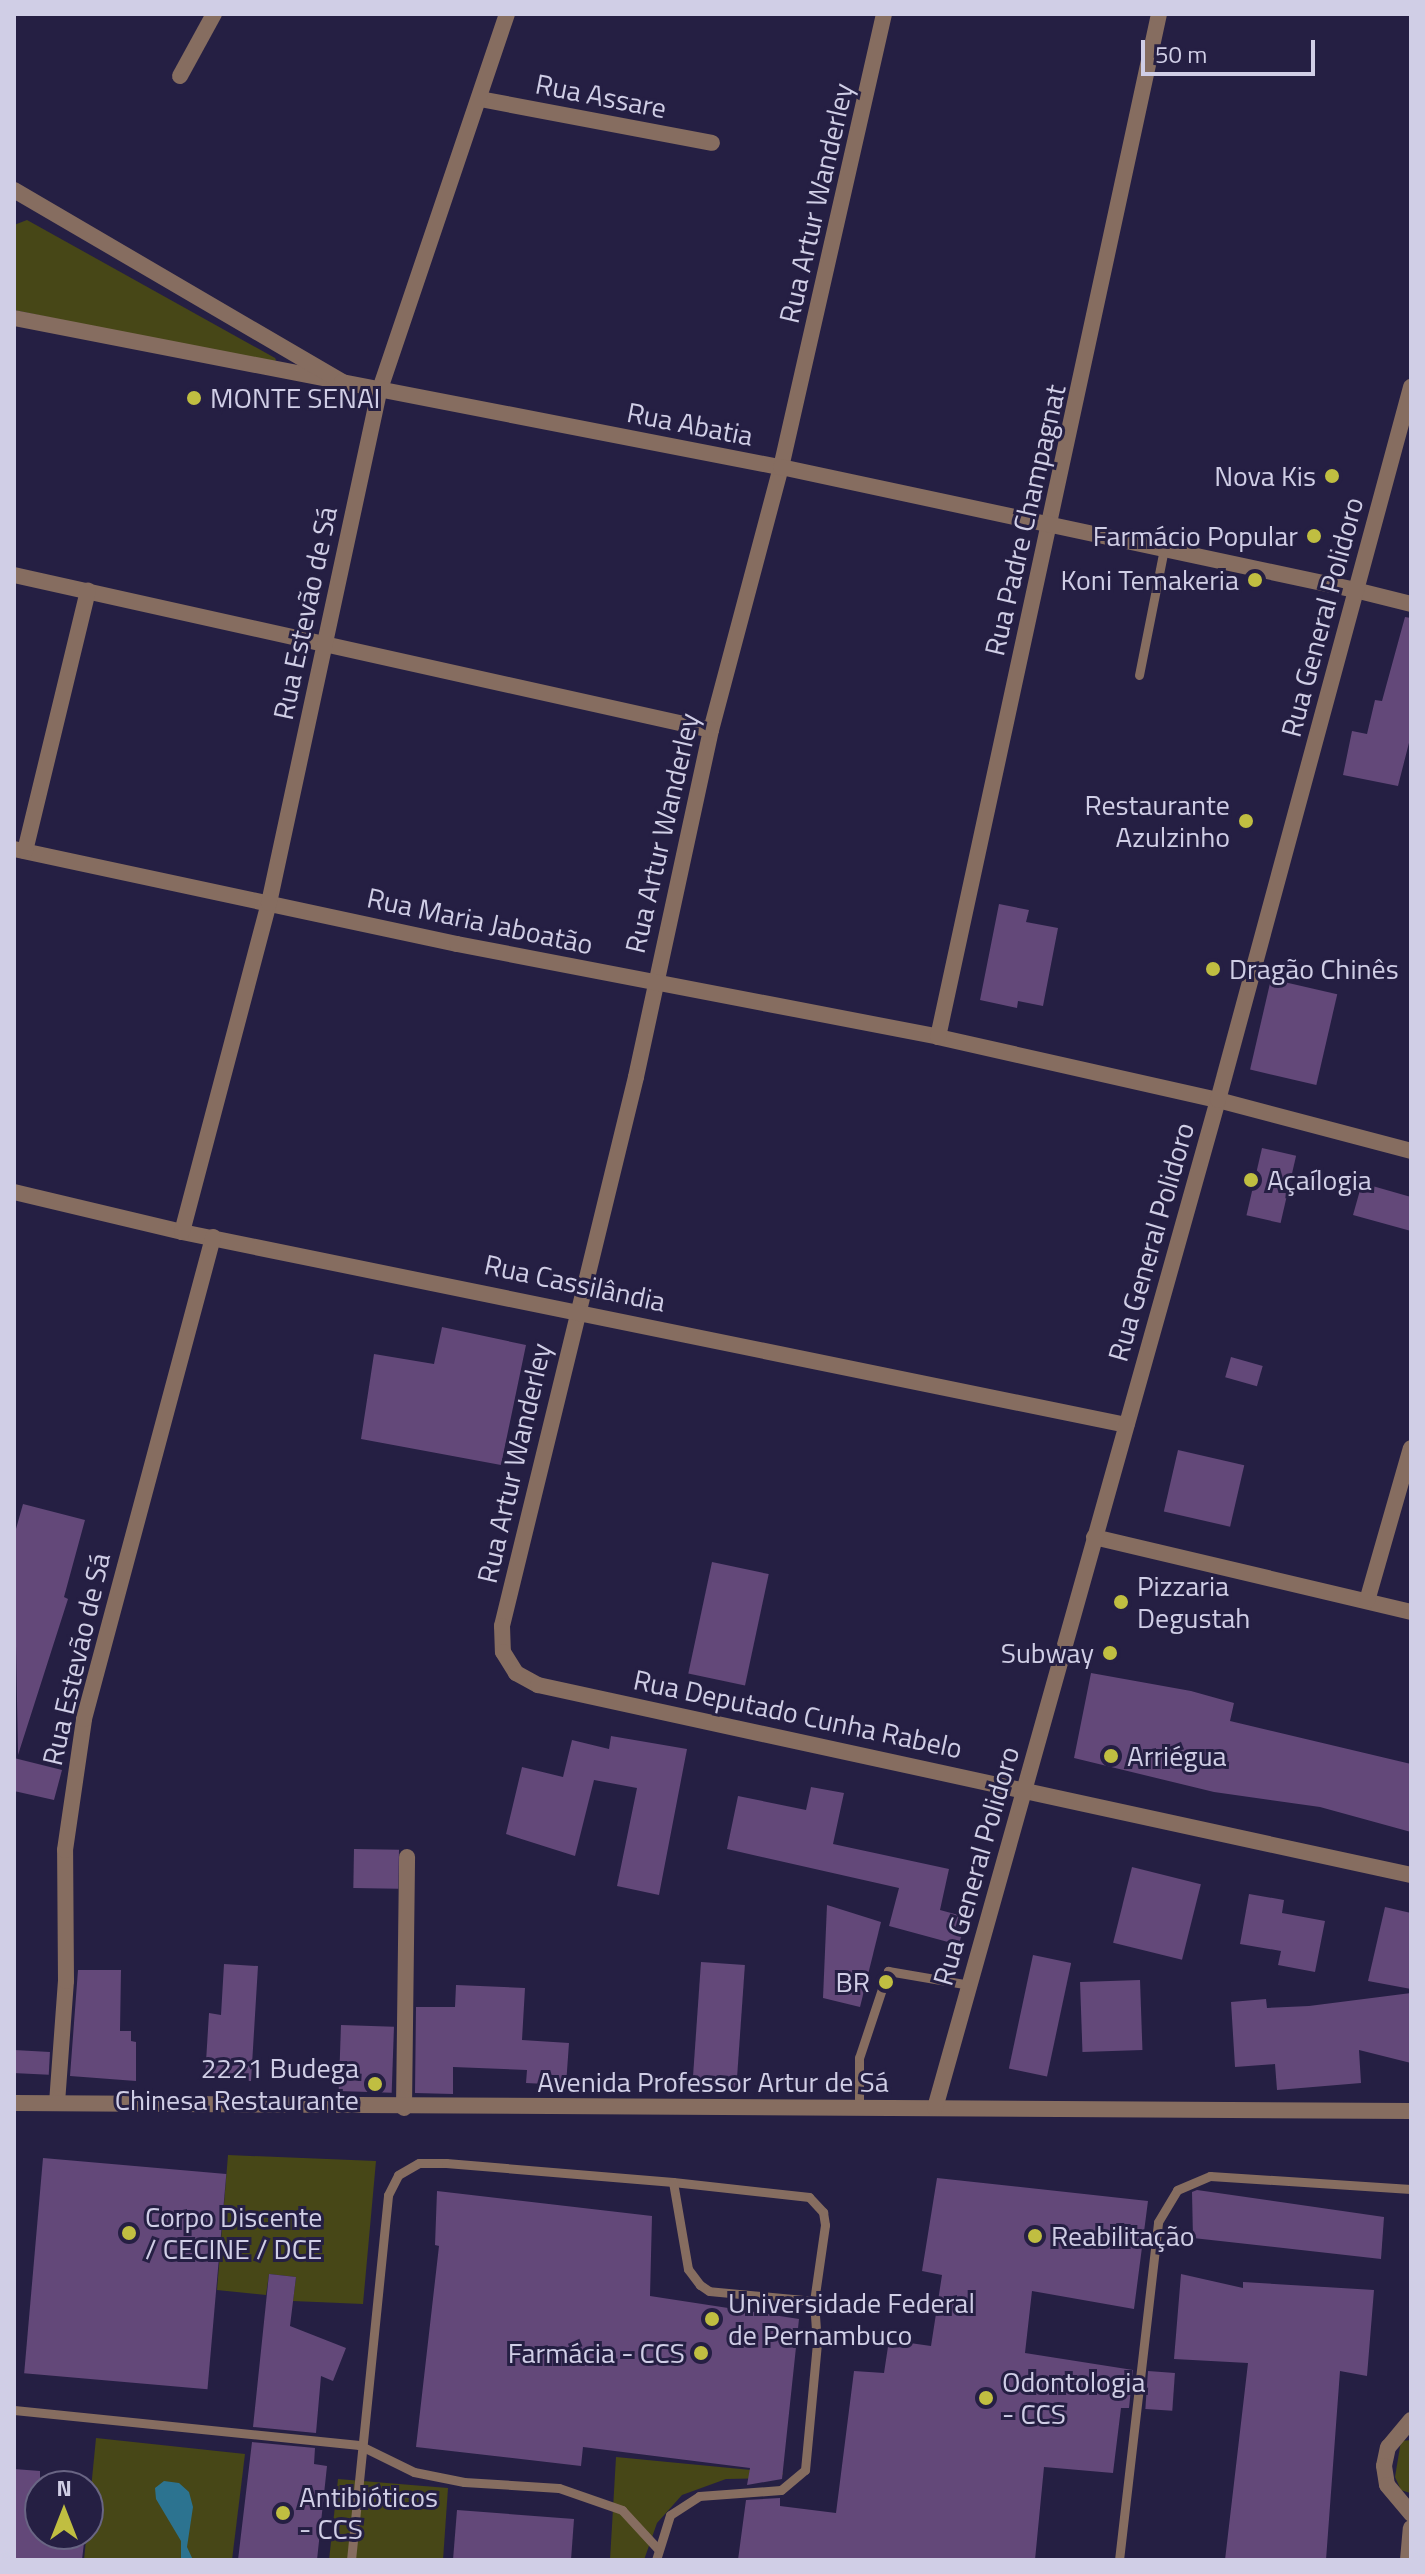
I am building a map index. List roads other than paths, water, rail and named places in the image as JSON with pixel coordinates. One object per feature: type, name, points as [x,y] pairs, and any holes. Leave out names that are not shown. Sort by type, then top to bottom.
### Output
[{"type":"street","points":[[180,76],[214,14]]},
{"type":"street","name":"Rua Estevão de Sá","points":[[182,1232],[269,903],[379,392],[507,14]]},
{"type":"street","name":"Rua Artur Wanderley","points":[[508,1664],[502,1626],[711,730],[781,467],[884,14]]},
{"type":"street","name":"Rua Padre Champagnat","points":[[938,1037],[1159,14]]},
{"type":"street","name":"Rua Assare","points":[[480,99],[712,143]]},
{"type":"street","points":[[14,190],[342,382]]},
{"type":"street","name":"Rua Abatia","points":[[14,318],[342,382],[379,392],[781,467],[1411,604]]},
{"type":"street","name":"Rua General Polidoro","points":[[935,2108],[1218,1100],[1411,387]]},
{"type":"street","points":[[14,575],[325,640],[711,730]]},
{"type":"street","points":[[20,850],[88,591]]},
{"type":"street","name":"Rua Maria Jaboatão","points":[[20,850],[654,984],[938,1037],[1218,1100],[1411,1151]]},
{"type":"street","name":"Rua Cassilândia","points":[[15,1196],[182,1232],[578,1309],[831,1367],[1126,1425]]},
{"type":"street","name":"Rua Estevão de Sá","points":[[57,2103],[66,1981],[65,1850],[84,1719],[213,1237]]},
{"type":"street","points":[[1367,1601],[1411,1448]]},
{"type":"street","points":[[1094,1537],[1411,1612]]},
{"type":"street","name":"Rua Deputado Cunha Rabelo","points":[[508,1664],[538,1685],[1411,1875]]},
{"type":"street","points":[[404,2108],[407,1857]]},
{"type":"street","name":"Avenida Professor Artur de Sá","points":[[14,2103],[404,2108],[1411,2111]]},
{"type":"street","points":[[1411,2420],[1388,2447],[1384,2466],[1387,2485],[1411,2514]]},
{"type":"street","points":[[1408,2560],[1411,2528]]},
{"type":"lane","points":[[1139,675],[1164,549]]},
{"type":"lane","points":[[859,2109],[859,2058],[888,1971],[970,1985]]},
{"type":"lane","points":[[351,2560],[359,2445],[388,2195],[403,2170],[419,2163],[673,2182],[797,2195],[818,2203],[825,2225],[814,2301],[817,2344],[805,2470],[781,2490],[699,2496],[670,2515],[657,2555]]},
{"type":"lane","points":[[1119,2560],[1158,2222],[1177,2190],[1210,2176],[1411,2189]]},
{"type":"lane","points":[[673,2182],[688,2269],[700,2285],[709,2291],[814,2301]]},
{"type":"lane","points":[[14,2410],[359,2445],[414,2472],[464,2482],[559,2488],[622,2510],[657,2555]]},
{"type":"water","points":[[164,2481],[179,2483],[189,2492],[193,2507],[187,2547],[193,2560],[181,2560],[181,2541],[156,2499],[155,2488]]},
{"type":"place","name":"MONTE SENAI","points":[[194,398]]},
{"type":"place","name":"Nova Kis","points":[[1332,476]]},
{"type":"place","name":"Farmácio Popular","points":[[1314,536]]},
{"type":"place","name":"Koni Temakeria","points":[[1255,580]]},
{"type":"place","name":"Restaurante Azulzinho","points":[[1246,821]]},
{"type":"place","name":"Dragão Chinês","points":[[1213,969]]},
{"type":"place","name":"Açaílogia","points":[[1251,1180]]},
{"type":"place","name":"Pizzaria Degustah","points":[[1121,1602]]},
{"type":"place","name":"Subway","points":[[1110,1653]]},
{"type":"place","name":"Arriégua","points":[[1111,1756]]},
{"type":"place","name":"BR","points":[[886,1982]]},
{"type":"place","name":"2221 Budega Chinesa Restaurante","points":[[375,2084]]},
{"type":"place","name":"Corpo Discente / CECINE / DCE","points":[[129,2233]]},
{"type":"place","name":"Reabilitação","points":[[1035,2236]]},
{"type":"place","name":"Universidade Federal de Pernambuco","points":[[712,2319]]},
{"type":"place","name":"Farmácia - CCS","points":[[701,2353]]},
{"type":"place","name":"Odontologia - CCS","points":[[986,2398]]},
{"type":"place","name":"Antibióticos - CCS","points":[[283,2513]]}]
